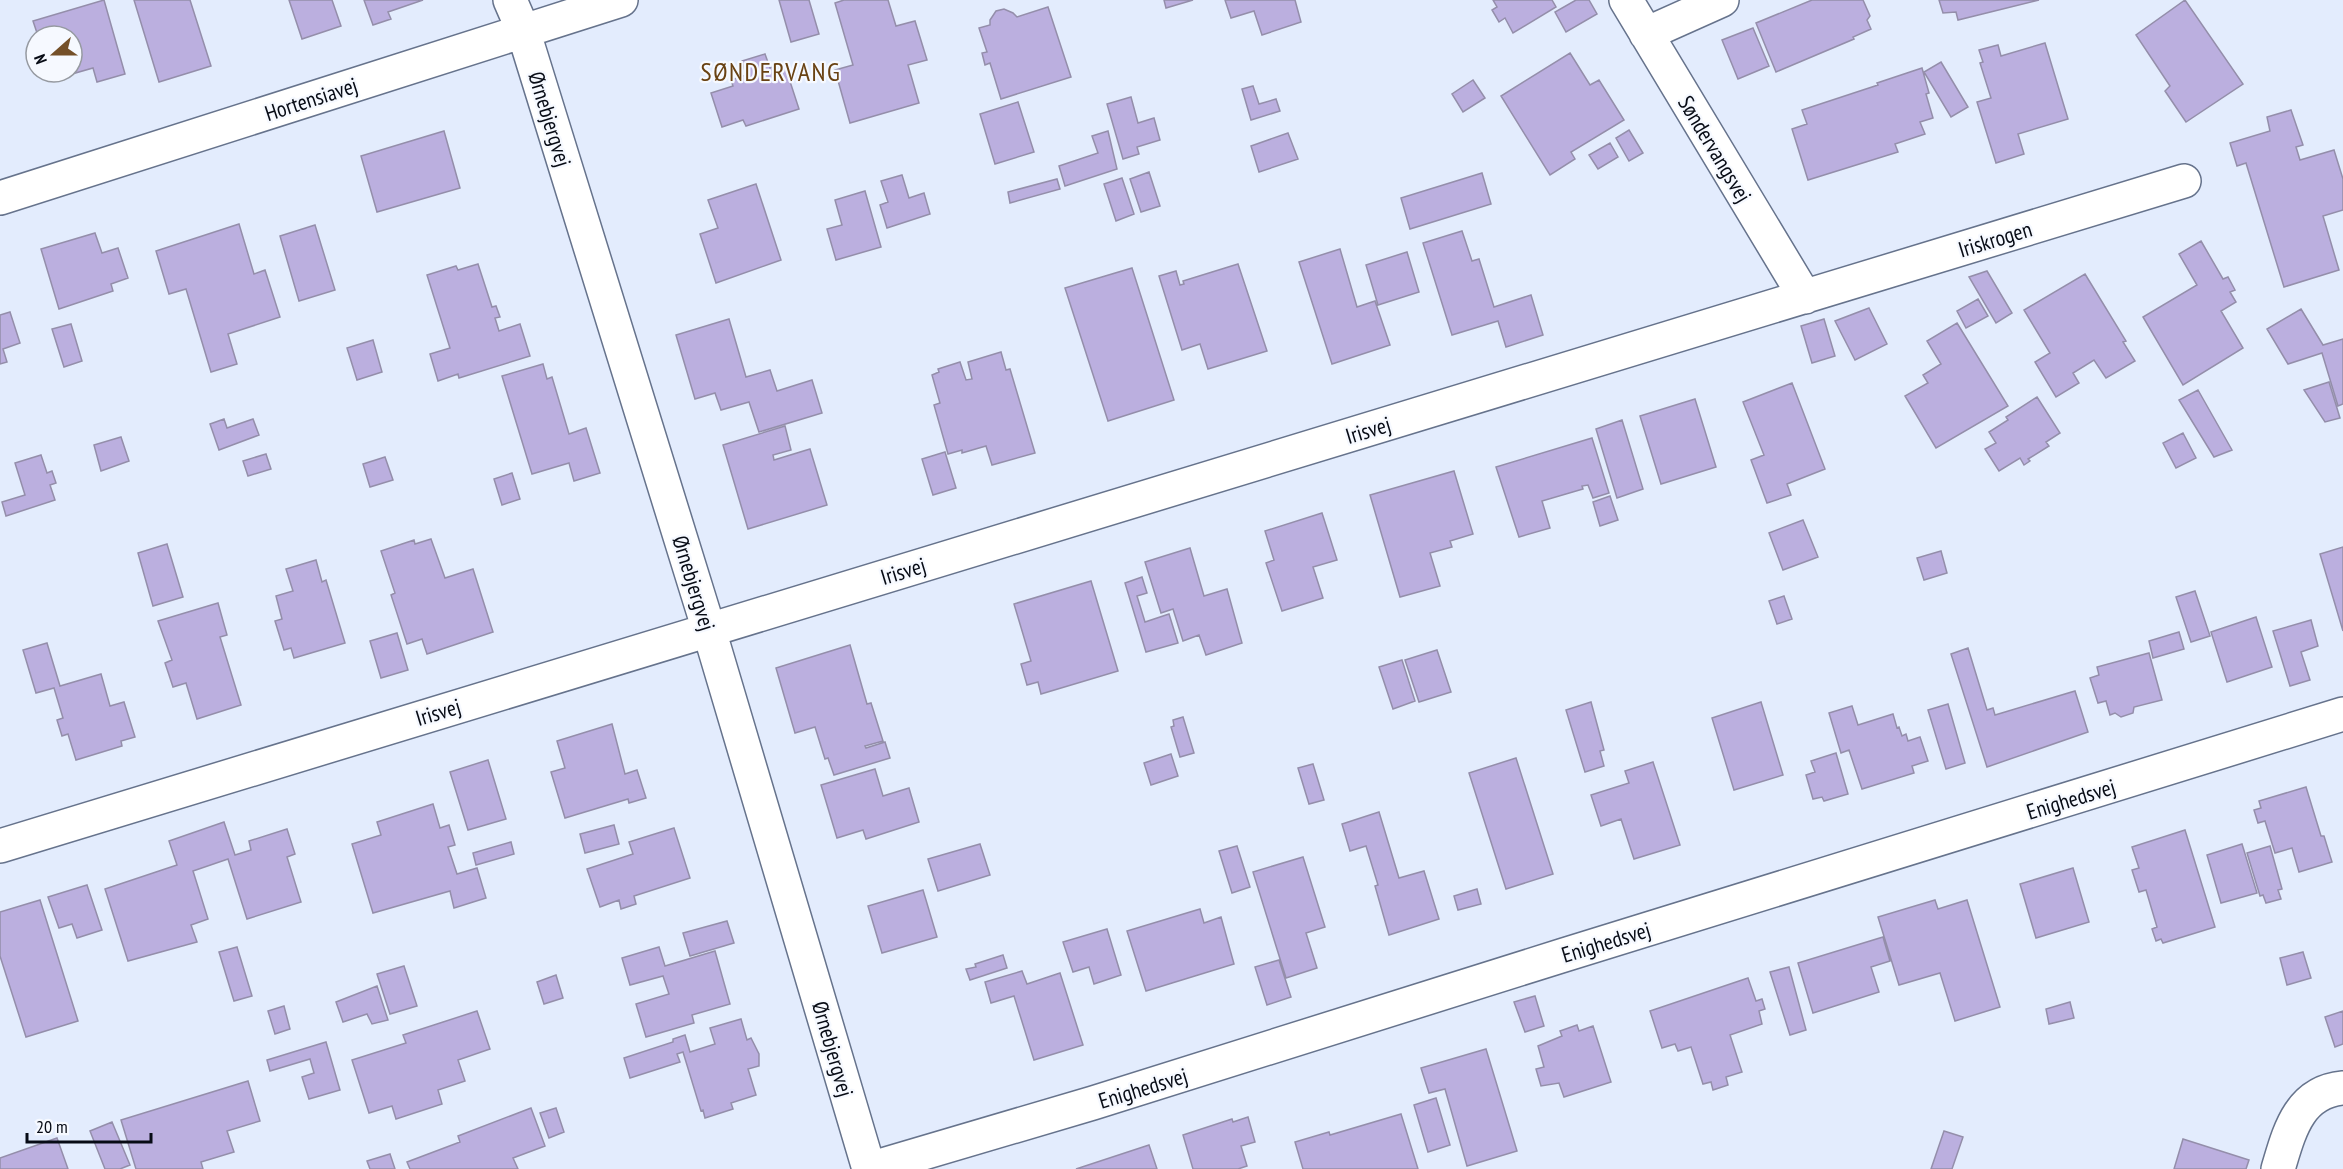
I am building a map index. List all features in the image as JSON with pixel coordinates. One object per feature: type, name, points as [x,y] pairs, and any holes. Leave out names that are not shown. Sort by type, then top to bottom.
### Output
[{"type":"street","name":"Ørnebjergvej","points":[[510,0],[523,30],[709,630],[869,1169]]},
{"type":"street","name":"Hortensiavej","points":[[0,198],[621,0]]},
{"type":"street","name":"Søndervangsvej","points":[[1626,0],[1805,297]]},
{"type":"street","points":[[1646,34],[1722,0]]},
{"type":"street","name":"Iriskrogen","points":[[1805,297],[2184,181]]},
{"type":"street","name":"Irisvej","points":[[0,846],[1805,297]]},
{"type":"street","name":"Enighedsvej","points":[[869,1169],[1093,1103],[2343,714]]},
{"type":"street","points":[[2278,1169],[2292,1123],[2304,1107],[2318,1096],[2343,1088]]},
{"type":"building","points":[[104,0],[125,74],[97,82],[93,68],[84,71],[84,24],[34,24],[33,21]]},
{"type":"building","points":[[134,0],[190,0],[211,66],[159,82]]},
{"type":"building","points":[[289,0],[332,0],[341,26],[302,39]]},
{"type":"building","points":[[364,0],[423,0],[388,12],[391,19],[373,25]]},
{"type":"building","points":[[779,0],[809,0],[819,34],[791,42]]},
{"type":"building","points":[[844,0],[888,0],[896,26],[915,21],[927,60],[908,65],[919,103],[850,123],[835,70],[853,65],[835,3]]},
{"type":"building","points":[[1164,0],[1193,0],[1166,8]]},
{"type":"building","points":[[1225,0],[1295,0],[1301,22],[1262,35],[1254,11],[1231,18]]},
{"type":"building","points":[[1493,0],[1552,0],[1556,7],[1513,33],[1505,18],[1499,22],[1492,10],[1497,7]]},
{"type":"building","points":[[1576,0],[1589,0],[1597,14],[1566,32],[1555,12]]},
{"type":"building","points":[[1812,0],[1863,0],[1870,16],[1867,20],[1871,29],[1853,37],[1854,39],[1776,72],[1756,23]]},
{"type":"building","points":[[1939,0],[2039,0],[1958,20],[1956,12],[1943,13]]},
{"type":"building","points":[[2185,0],[2243,84],[2186,122],[2165,91],[2170,86],[2136,35]]},
{"type":"building","points":[[1048,7],[1071,77],[1001,99],[990,63],[985,65],[982,53],[987,52],[979,28],[990,25],[990,20],[996,11],[1004,9],[1017,17]]},
{"type":"building","points":[[1753,28],[1769,66],[1738,79],[1722,40]]},
{"type":"building","points":[[2045,43],[2068,119],[2018,134],[2024,154],[1996,163],[1977,102],[1991,98],[1980,63],[1983,62],[1979,50],[1998,45],[2001,56]]},
{"type":"building","points":[[1570,53],[1590,85],[1599,80],[1624,120],[1571,152],[1575,159],[1550,175],[1501,96]]},
{"type":"building","points":[[765,54],[770,68],[784,63],[799,109],[746,126],[743,120],[722,127],[711,93],[733,86],[731,80],[746,75],[742,61]]},
{"type":"building","points":[[1941,62],[1968,107],[1951,117],[1924,72]]},
{"type":"building","points":[[1922,68],[1933,118],[1920,122],[1925,134],[1895,144],[1898,152],[1808,180],[1792,129],[1807,124],[1802,110]]},
{"type":"building","points":[[1473,80],[1485,98],[1463,112],[1452,94]]},
{"type":"building","points":[[1253,86],[1259,104],[1276,99],[1280,111],[1251,120],[1242,89]]},
{"type":"building","points":[[1131,97],[1138,123],[1154,118],[1160,140],[1137,147],[1139,154],[1123,159],[1107,104]]},
{"type":"building","points":[[1018,102],[1034,152],[995,164],[980,114]]},
{"type":"building","points":[[2291,110],[2303,145],[2296,147],[2300,160],[2334,150],[2343,179],[2343,210],[2323,216],[2339,270],[2284,287],[2246,163],[2237,166],[2230,143],[2270,131],[2267,117]]},
{"type":"building","points":[[1629,130],[1643,153],[1629,161],[1616,138]]},
{"type":"building","points":[[444,131],[460,188],[377,212],[361,156]]},
{"type":"building","points":[[1108,131],[1117,169],[1065,186],[1059,166],[1098,153],[1092,136]]},
{"type":"building","points":[[1288,133],[1298,159],[1259,172],[1251,146]]},
{"type":"building","points":[[1610,143],[1618,157],[1598,169],[1589,155]]},
{"type":"building","points":[[1149,172],[1160,206],[1141,212],[1130,179]]},
{"type":"building","points":[[1482,173],[1491,204],[1410,229],[1401,198]]},
{"type":"building","points":[[902,175],[909,198],[924,193],[930,214],[887,228],[880,205],[888,202],[881,181]]},
{"type":"building","points":[[1122,178],[1134,214],[1116,221],[1104,184]]},
{"type":"building","points":[[1057,179],[1060,189],[1010,203],[1008,192]]},
{"type":"building","points":[[756,184],[781,260],[716,283],[700,234],[718,228],[708,200]]},
{"type":"building","points":[[865,191],[881,247],[836,260],[827,229],[842,225],[835,200]]},
{"type":"building","points":[[239,224],[254,274],[265,270],[280,317],[228,334],[237,364],[211,372],[186,289],[169,294],[156,251]]},
{"type":"building","points":[[315,225],[335,290],[299,301],[280,236]]},
{"type":"building","points":[[1462,231],[1472,261],[1479,259],[1494,307],[1531,295],[1543,335],[1506,347],[1498,321],[1452,335],[1423,243]]},
{"type":"building","points":[[95,233],[102,253],[118,248],[128,278],[111,284],[113,291],[59,309],[41,249]]},
{"type":"building","points":[[2201,241],[2223,279],[2228,277],[2235,290],[2230,292],[2236,302],[2221,311],[2243,348],[2183,385],[2143,317],[2197,285],[2179,254]]},
{"type":"building","points":[[1340,249],[1357,307],[1375,301],[1390,345],[1332,364],[1299,262]]},
{"type":"building","points":[[1407,252],[1419,292],[1378,305],[1366,265]]},
{"type":"building","points":[[478,264],[492,307],[496,306],[500,317],[495,318],[499,331],[520,324],[530,356],[459,378],[458,374],[438,381],[430,354],[450,348],[427,275],[456,266],[458,270]]},
{"type":"building","points":[[1238,264],[1267,351],[1208,369],[1200,344],[1182,350],[1159,276],[1176,271],[1180,285],[1184,284],[1183,281]]},
{"type":"building","points":[[1132,268],[1174,400],[1108,421],[1065,288]]},
{"type":"building","points":[[1987,271],[2012,313],[1996,323],[1969,277]]},
{"type":"building","points":[[2085,274],[2126,341],[2123,342],[2135,361],[2106,378],[2094,360],[2073,373],[2079,383],[2056,397],[2035,362],[2050,353],[2024,310]]},
{"type":"building","points":[[1978,299],[1988,316],[1966,328],[1957,311]]},
{"type":"building","points":[[1869,308],[1887,344],[1855,360],[1835,321]]},
{"type":"building","points":[[2301,309],[2323,345],[2343,339],[2343,404],[2338,406],[2322,353],[2288,364],[2267,329]]},
{"type":"building","points":[[10,312],[20,343],[3,349],[7,362],[0,364],[0,315]]},
{"type":"building","points":[[729,319],[746,377],[770,370],[777,391],[812,380],[822,413],[759,432],[749,402],[721,410],[715,393],[695,399],[676,335]]},
{"type":"building","points":[[1824,319],[1835,356],[1812,363],[1801,326]]},
{"type":"building","points":[[1957,323],[2008,406],[1936,448],[1905,396],[1928,383],[1923,375],[1941,364],[1927,341]]},
{"type":"building","points":[[71,324],[82,361],[64,367],[52,329]]},
{"type":"building","points":[[373,340],[382,372],[357,380],[347,348]]},
{"type":"building","points":[[1001,352],[1006,370],[1010,369],[1035,453],[992,465],[986,446],[962,453],[962,450],[948,454],[934,405],[940,403],[932,375],[939,372],[938,369],[960,362],[966,380],[972,379],[968,362]]},
{"type":"building","points":[[543,364],[547,379],[552,377],[569,434],[586,428],[600,473],[574,481],[569,463],[532,474],[502,376]]},
{"type":"building","points":[[2329,382],[2340,418],[2325,422],[2304,390]]},
{"type":"building","points":[[1792,383],[1825,469],[1787,484],[1791,495],[1767,503],[1751,460],[1764,455],[1743,402]]},
{"type":"building","points":[[2198,390],[2232,450],[2214,457],[2179,400]]},
{"type":"building","points":[[2037,397],[2060,433],[2046,442],[2049,446],[2028,459],[2030,461],[2024,465],[2020,458],[1999,471],[1985,449],[1996,443],[1989,432],[2008,420],[2006,417]]},
{"type":"building","points":[[1695,399],[1716,467],[1661,484],[1640,416]]},
{"type":"building","points":[[224,419],[227,428],[253,419],[259,435],[219,450],[210,424]]},
{"type":"building","points":[[1622,420],[1643,489],[1617,498],[1596,429]]},
{"type":"building","points":[[785,426],[791,450],[773,455],[774,460],[810,449],[827,505],[748,529],[723,445]]},
{"type":"building","points":[[2183,433],[2196,458],[2176,468],[2163,443]]},
{"type":"building","points":[[121,437],[129,461],[101,471],[94,445]]},
{"type":"building","points":[[1592,438],[1609,493],[1593,498],[1588,485],[1582,486],[1583,489],[1542,501],[1550,528],[1519,537],[1496,467]]},
{"type":"building","points":[[945,452],[956,488],[933,495],[922,459]]},
{"type":"building","points":[[266,454],[271,469],[248,476],[243,461]]},
{"type":"building","points":[[41,455],[47,473],[52,471],[56,483],[50,485],[55,500],[6,516],[2,502],[25,495],[15,463]]},
{"type":"building","points":[[385,457],[393,480],[370,487],[363,464]]},
{"type":"building","points":[[1454,471],[1473,534],[1450,541],[1452,547],[1430,553],[1440,586],[1400,597],[1370,495]]},
{"type":"building","points":[[512,473],[520,499],[502,505],[494,479]]},
{"type":"building","points":[[1610,496],[1618,520],[1600,526],[1593,502]]},
{"type":"building","points":[[1322,513],[1337,560],[1313,567],[1323,598],[1282,611],[1266,563],[1274,560],[1265,531]]},
{"type":"building","points":[[1803,520],[1818,557],[1783,570],[1769,533]]},
{"type":"building","points":[[431,539],[445,578],[473,569],[493,632],[427,654],[422,639],[407,644],[391,595],[395,593],[381,551],[414,540],[415,544]]},
{"type":"building","points":[[167,544],[183,597],[153,606],[138,553]]},
{"type":"building","points":[[2343,547],[2343,631],[2320,554]]},
{"type":"building","points":[[1190,548],[1204,596],[1227,589],[1242,643],[1206,655],[1199,635],[1183,641],[1173,609],[1161,613],[1145,562]]},
{"type":"building","points":[[1941,551],[1947,573],[1924,580],[1917,558]]},
{"type":"building","points":[[316,560],[322,582],[326,580],[345,643],[294,658],[291,648],[284,650],[275,621],[282,619],[276,596],[293,591],[286,569]]},
{"type":"building","points":[[1142,577],[1147,593],[1137,596],[1145,622],[1169,614],[1178,643],[1146,652],[1125,583]]},
{"type":"building","points":[[1091,581],[1118,671],[1041,694],[1038,682],[1027,685],[1021,664],[1031,661],[1014,604]]},
{"type":"building","points":[[2195,591],[2210,636],[2191,642],[2176,597]]},
{"type":"building","points":[[1784,596],[1792,619],[1777,624],[1769,601]]},
{"type":"building","points":[[218,603],[227,635],[220,637],[241,705],[197,719],[186,683],[173,687],[165,663],[172,660],[158,621]]},
{"type":"building","points":[[2256,617],[2272,667],[2227,682],[2211,632]]},
{"type":"building","points":[[2311,620],[2318,646],[2301,652],[2310,680],[2290,686],[2273,631]]},
{"type":"building","points":[[2179,632],[2184,649],[2153,658],[2149,641]]},
{"type":"building","points":[[397,633],[408,670],[381,678],[370,641]]},
{"type":"building","points":[[47,643],[60,686],[101,674],[110,706],[124,702],[135,737],[121,741],[122,746],[76,760],[68,734],[62,736],[57,720],[63,718],[54,688],[36,693],[23,650]]},
{"type":"building","points":[[850,645],[867,704],[871,703],[883,741],[865,746],[866,748],[885,742],[890,758],[834,775],[828,758],[825,759],[815,727],[795,733],[776,668]]},
{"type":"building","points":[[1968,648],[1987,710],[1993,708],[1995,715],[2075,691],[2088,732],[1987,767],[1951,654]]},
{"type":"building","points":[[1437,650],[1451,692],[1419,702],[1405,660]]},
{"type":"building","points":[[2149,653],[2162,700],[2134,707],[2133,713],[2121,717],[2115,713],[2110,715],[2106,701],[2098,703],[2090,678],[2099,675],[2097,667]]},
{"type":"building","points":[[1402,660],[1415,701],[1393,709],[1379,667]]},
{"type":"building","points":[[1591,702],[1604,750],[1600,751],[1604,766],[1585,772],[1566,710]]},
{"type":"building","points":[[1761,702],[1783,775],[1734,790],[1712,718]]},
{"type":"building","points":[[1948,704],[1965,763],[1946,769],[1928,710]]},
{"type":"building","points":[[1852,706],[1858,725],[1893,714],[1902,736],[1906,734],[1908,741],[1920,737],[1928,761],[1912,766],[1914,773],[1862,789],[1849,750],[1841,753],[1829,713]]},
{"type":"building","points":[[1183,717],[1194,753],[1180,757],[1171,727],[1174,726],[1173,720]]},
{"type":"building","points":[[612,724],[625,774],[637,770],[646,798],[629,803],[628,799],[565,818],[551,772],[565,768],[557,741]]},
{"type":"building","points":[[1836,753],[1848,794],[1824,801],[1822,797],[1813,799],[1806,775],[1815,772],[1811,761]]},
{"type":"building","points":[[1171,754],[1178,776],[1151,785],[1144,763]]},
{"type":"building","points":[[1516,758],[1553,874],[1506,889],[1469,773]]},
{"type":"building","points":[[488,760],[506,819],[468,830],[450,772]]},
{"type":"building","points":[[1653,762],[1680,845],[1634,859],[1621,819],[1601,826],[1591,795],[1629,783],[1625,771]]},
{"type":"building","points":[[1313,764],[1324,800],[1309,804],[1298,768]]},
{"type":"building","points":[[875,769],[883,796],[909,788],[919,822],[866,839],[863,830],[837,838],[821,785]]},
{"type":"building","points":[[2306,787],[2321,836],[2324,836],[2332,862],[2299,872],[2292,848],[2275,853],[2265,821],[2258,823],[2254,810],[2261,808],[2259,801]]},
{"type":"building","points":[[433,804],[440,828],[449,825],[455,845],[448,847],[457,874],[477,868],[486,898],[454,908],[450,891],[373,913],[352,844],[381,835],[377,822]]},
{"type":"building","points":[[1379,812],[1399,878],[1424,871],[1439,919],[1389,935],[1375,886],[1378,885],[1366,846],[1350,851],[1342,824]]},
{"type":"building","points":[[224,822],[235,855],[251,850],[249,841],[287,829],[295,854],[287,857],[301,902],[247,919],[228,859],[193,871],[208,919],[191,925],[197,942],[128,961],[105,889],[177,865],[169,841]]},
{"type":"building","points":[[614,825],[619,844],[585,853],[580,834]]},
{"type":"building","points":[[674,828],[690,878],[634,896],[636,904],[621,909],[619,900],[600,907],[587,869],[633,854],[629,842]]},
{"type":"building","points":[[2185,830],[2215,927],[2163,943],[2161,939],[2156,941],[2152,929],[2157,927],[2146,890],[2139,892],[2132,870],[2139,868],[2132,847]]},
{"type":"building","points":[[511,842],[514,854],[476,865],[473,853]]},
{"type":"building","points":[[980,844],[990,875],[938,891],[928,859]]},
{"type":"building","points":[[2242,844],[2257,893],[2221,903],[2207,855]]},
{"type":"building","points":[[1237,846],[1250,887],[1232,893],[1219,851]]},
{"type":"building","points":[[2270,846],[2282,889],[2278,890],[2281,899],[2266,903],[2263,895],[2260,896],[2247,853]]},
{"type":"building","points":[[1303,857],[1325,927],[1306,933],[1317,968],[1286,978],[1253,872]]},
{"type":"building","points":[[2073,868],[2089,922],[2036,938],[2020,884]]},
{"type":"building","points":[[87,885],[102,930],[77,938],[72,924],[59,928],[48,897]]},
{"type":"building","points":[[1477,889],[1481,904],[1458,910],[1454,896]]},
{"type":"building","points":[[923,890],[937,937],[882,953],[868,906]]},
{"type":"building","points":[[40,900],[78,1021],[26,1037],[0,956],[0,912]]},
{"type":"building","points":[[1935,900],[1938,909],[1967,900],[2000,1007],[1955,1021],[1940,973],[1899,985],[1878,917]]},
{"type":"building","points":[[1200,909],[1204,923],[1221,917],[1234,964],[1146,991],[1127,931]]},
{"type":"building","points":[[727,921],[734,943],[690,956],[683,933]]},
{"type":"building","points":[[1107,929],[1121,975],[1094,984],[1089,967],[1073,972],[1063,942]]},
{"type":"building","points":[[1883,937],[1890,961],[1871,967],[1879,992],[1813,1013],[1798,963]]},
{"type":"building","points":[[237,947],[252,996],[234,1001],[219,952]]},
{"type":"building","points":[[659,947],[665,966],[715,951],[730,1004],[692,1015],[694,1023],[646,1037],[636,1004],[669,994],[663,976],[630,985],[622,958]]},
{"type":"building","points":[[2303,952],[2311,978],[2287,985],[2280,958]]},
{"type":"building","points":[[1003,955],[1007,968],[970,980],[966,969]]},
{"type":"building","points":[[1279,960],[1291,997],[1267,1005],[1255,967]]},
{"type":"building","points":[[404,966],[417,1006],[390,1014],[377,974]]},
{"type":"building","points":[[1789,967],[1806,1030],[1790,1035],[1770,972]]},
{"type":"building","points":[[1022,971],[1027,984],[1060,973],[1083,1045],[1034,1060],[1014,996],[991,1003],[985,982]]},
{"type":"building","points":[[556,975],[563,998],[544,1004],[537,982]]},
{"type":"building","points":[[1748,978],[1756,1001],[1762,999],[1765,1009],[1759,1011],[1762,1024],[1730,1035],[1742,1072],[1726,1077],[1728,1085],[1713,1090],[1711,1082],[1703,1084],[1691,1047],[1678,1051],[1675,1044],[1662,1048],[1650,1011]]},
{"type":"building","points":[[377,986],[388,1020],[372,1024],[367,1014],[343,1022],[336,1002]]},
{"type":"building","points":[[1535,996],[1544,1026],[1525,1032],[1514,1002]]},
{"type":"building","points":[[2070,1002],[2074,1018],[2049,1024],[2046,1009]]},
{"type":"building","points":[[284,1006],[290,1029],[275,1034],[268,1011]]},
{"type":"building","points":[[477,1011],[490,1049],[458,1060],[465,1081],[438,1090],[442,1104],[396,1119],[392,1106],[369,1113],[352,1060],[406,1043],[403,1035]]},
{"type":"building","points":[[2343,1011],[2343,1044],[2335,1047],[2325,1017]]},
{"type":"building","points":[[741,1019],[747,1040],[751,1038],[759,1054],[759,1066],[748,1069],[756,1095],[731,1103],[733,1109],[705,1118],[683,1052],[677,1054],[680,1062],[630,1078],[624,1058],[673,1042],[673,1039],[685,1035],[690,1052],[715,1044],[710,1028]]},
{"type":"building","points":[[1577,1025],[1579,1031],[1593,1026],[1611,1082],[1564,1097],[1559,1083],[1541,1086],[1536,1069],[1544,1067],[1538,1046],[1562,1036],[1560,1031]]},
{"type":"building","points":[[326,1042],[340,1090],[309,1099],[302,1077],[314,1073],[310,1059],[270,1071],[267,1060]]},
{"type":"building","points":[[1486,1049],[1517,1151],[1467,1166],[1445,1089],[1429,1093],[1421,1068]]},
{"type":"building","points":[[248,1081],[260,1121],[227,1131],[234,1152],[201,1162],[203,1169],[136,1169],[121,1120]]},
{"type":"building","points":[[1436,1098],[1450,1145],[1428,1152],[1414,1105]]},
{"type":"building","points":[[531,1108],[545,1146],[513,1158],[518,1169],[410,1169],[407,1162],[460,1142],[458,1136]]},
{"type":"building","points":[[556,1108],[564,1132],[549,1138],[540,1113]]},
{"type":"building","points":[[1401,1114],[1418,1169],[1303,1169],[1295,1142],[1329,1132],[1330,1135]]},
{"type":"building","points":[[1248,1117],[1255,1142],[1241,1146],[1247,1166],[1238,1169],[1193,1169],[1183,1135],[1232,1119],[1233,1122]]},
{"type":"building","points":[[112,1122],[130,1165],[120,1169],[105,1169],[90,1131]]},
{"type":"building","points":[[1944,1131],[1963,1137],[1952,1169],[1931,1169]]},
{"type":"building","points":[[57,1138],[68,1169],[0,1169],[0,1158]]},
{"type":"building","points":[[2183,1139],[2249,1160],[2246,1169],[2174,1169]]},
{"type":"building","points":[[1149,1145],[1157,1169],[1076,1169]]},
{"type":"building","points":[[390,1154],[395,1169],[370,1169],[367,1161]]},
{"type":"district","name":"SØNDERVANG","points":[[771,71]]}]
